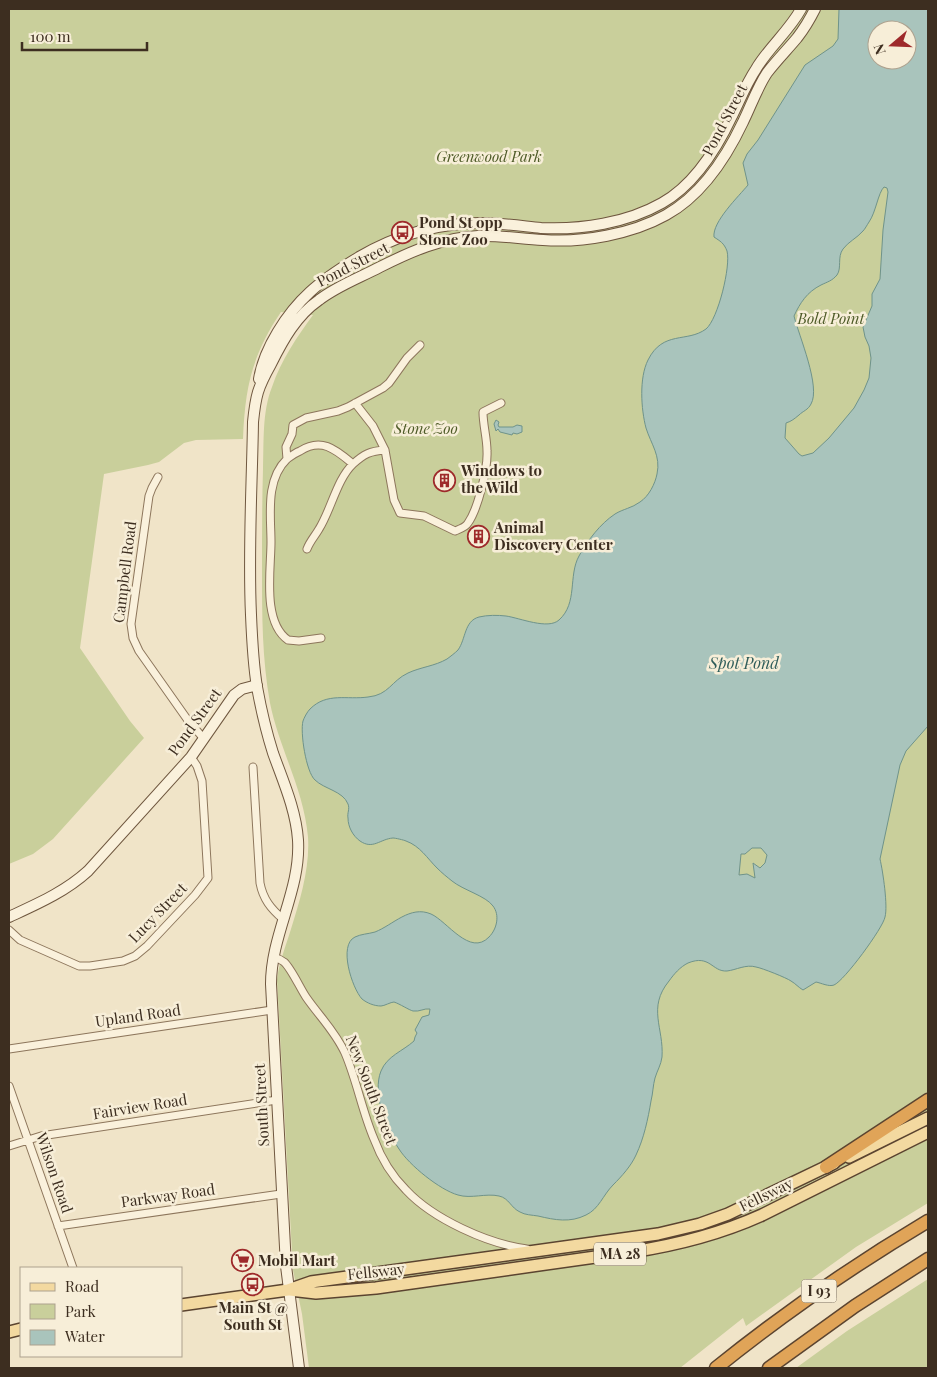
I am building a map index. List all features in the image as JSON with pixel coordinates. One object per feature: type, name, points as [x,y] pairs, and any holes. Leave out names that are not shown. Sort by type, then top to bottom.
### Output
[{"type":"highway","points":[[826,1167],[928,1100]]},
{"type":"highway","name":"I 93","points":[[716,1368],[817,1293],[928,1221]]},
{"type":"highway","name":"I 93","points":[[769,1368],[843,1314],[928,1259]]},
{"type":"main road","name":"Pond Street","points":[[9,916],[68,888],[95,864],[192,756],[236,693],[242,689],[257,685],[253,650],[250,575],[253,422],[260,376],[266,354],[281,328],[304,298],[330,275],[381,245],[419,231],[454,224],[495,223],[550,228],[593,225],[636,214],[670,199],[690,180],[710,155],[755,70],[766,54],[786,32],[801,9]]},
{"type":"main road","name":"Pond Street","points":[[258,390],[291,329],[301,315],[312,305],[336,289],[416,250],[445,240],[478,236],[551,241],[590,238],[641,226],[677,209],[693,196],[717,167],[737,135],[767,73],[797,38],[815,9]]},
{"type":"main road","name":"South Street","points":[[257,685],[267,732],[291,804],[298,833],[296,871],[273,957],[271,981],[286,1266],[300,1368]]},
{"type":"main road","name":"Fellsway","points":[[288,1290],[310,1282],[658,1234],[700,1224],[742,1208],[928,1118]]},
{"type":"main road","name":"Fellsway","points":[[288,1290],[316,1293],[376,1288],[639,1251],[692,1241],[756,1218],[928,1132]]},
{"type":"main road","name":"MA 28","points":[[182,1305],[288,1290]]},
{"type":"street","points":[[287,459],[286,447],[292,434],[293,424],[306,418],[338,411],[390,383],[407,358],[420,344]]},
{"type":"street","points":[[355,403],[373,426],[385,450],[394,500],[400,513],[424,516],[455,531],[467,525],[472,517],[484,480],[488,452],[483,412],[502,403]]},
{"type":"street","points":[[321,638],[299,641],[288,640],[279,630],[272,610],[270,586],[272,493],[276,477],[282,465],[287,459],[309,446],[319,444],[332,449],[354,464]]},
{"type":"street","points":[[306,549],[319,530],[350,467],[364,455],[375,450],[385,450]]},
{"type":"street","name":"Campbell Road","points":[[158,477],[149,496],[131,624],[132,633],[136,647],[141,655],[186,719],[204,740]]},
{"type":"street","name":"Lucy Street","points":[[9,930],[20,940],[79,966],[94,966],[123,961],[143,950],[195,895],[208,878],[202,781],[192,756]]},
{"type":"street","points":[[254,766],[260,883],[268,905],[283,919]]},
{"type":"street","name":"New South Street","points":[[273,957],[287,965],[309,1001],[338,1038],[352,1071],[376,1145],[392,1173],[406,1191],[436,1214],[469,1231],[508,1246],[537,1251]]},
{"type":"street","name":"Upland Road","points":[[9,1049],[272,1010]]},
{"type":"street","name":"Wilson Road","points":[[9,1086],[73,1267]]},
{"type":"street","name":"Fairview Road","points":[[9,1146],[39,1136],[276,1100]]},
{"type":"street","name":"Parkway Road","points":[[58,1226],[281,1194]]},
{"type":"green space","points":[[9,9],[928,9],[928,1203],[856,1247],[746,1326],[743,1318],[680,1368],[309,1368],[302,1314],[293,1270],[277,980],[281,960],[304,884],[308,837],[302,803],[274,720],[267,686],[262,620],[262,533],[264,427],[269,397],[285,358],[313,315],[281,312],[271,328],[257,357],[248,387],[243,439],[196,440],[184,443],[159,462],[104,474],[80,648],[130,721],[144,738],[53,839],[33,854],[9,864]]},
{"type":"green space","points":[[928,1279],[928,1368],[796,1368],[847,1331]]},
{"type":"water","name":"Spot Pond","points":[[839,9],[928,9],[928,726],[906,751],[900,765],[880,859],[886,897],[885,917],[878,932],[862,954],[846,974],[834,985],[816,982],[803,990],[789,980],[752,966],[722,971],[701,961],[688,963],[677,971],[662,991],[659,1000],[658,1018],[662,1057],[654,1081],[649,1115],[641,1142],[629,1167],[598,1206],[590,1212],[580,1218],[556,1220],[522,1213],[499,1196],[458,1195],[434,1182],[417,1169],[404,1155],[389,1132],[379,1100],[378,1090],[381,1071],[387,1061],[414,1041],[417,1033],[415,1030],[422,1017],[429,1015],[430,1009],[413,1011],[394,1002],[381,1006],[373,1005],[362,999],[354,986],[348,967],[348,949],[350,942],[355,937],[375,932],[402,917],[416,912],[431,914],[467,940],[474,943],[482,942],[494,930],[497,922],[495,910],[490,902],[452,881],[411,843],[393,838],[369,844],[357,839],[349,825],[349,806],[346,800],[338,793],[319,783],[312,776],[304,752],[303,721],[310,709],[323,700],[375,696],[381,694],[402,676],[447,659],[461,646],[468,626],[474,619],[503,616],[548,624],[559,620],[565,613],[571,598],[576,564],[586,544],[599,527],[610,518],[618,512],[637,504],[646,497],[656,478],[658,461],[646,428],[642,403],[643,376],[648,360],[661,344],[676,338],[699,333],[711,323],[719,304],[728,258],[725,246],[714,237],[715,231],[722,217],[748,185],[743,163],[805,65],[833,46],[838,39]],"holes":[[[884,187],[887,188],[888,192],[880,279],[872,294],[872,306],[863,327],[871,358],[869,378],[854,408],[829,438],[813,453],[802,456],[785,438],[786,423],[808,408],[813,396],[808,361],[794,316],[801,302],[808,294],[837,275],[841,252],[865,228]],[[752,848],[761,848],[767,855],[765,863],[760,868],[753,863],[755,878],[747,874],[739,875],[741,854],[745,854]]]},
{"type":"water","points":[[496,420],[499,422],[499,427],[522,426],[522,432],[513,433],[512,435],[500,432],[498,429],[496,431],[494,424]]},
{"type":"place","name":"Pond St opp Stone Zoo","points":[[403,232]]},
{"type":"place","name":"Windows to the Wild","points":[[445,480]]},
{"type":"place","name":"Animal Discovery Center","points":[[478,537]]},
{"type":"place","name":"Mobil Mart","points":[[242,1261]]},
{"type":"place","name":"Main St @ South St","points":[[253,1285]]},
{"type":"park label","name":"Greenwood Park","points":[[489,157]]},
{"type":"park label","name":"Bold Point","points":[[831,319]]},
{"type":"park label","name":"Stone Zoo","points":[[426,429]]}]
